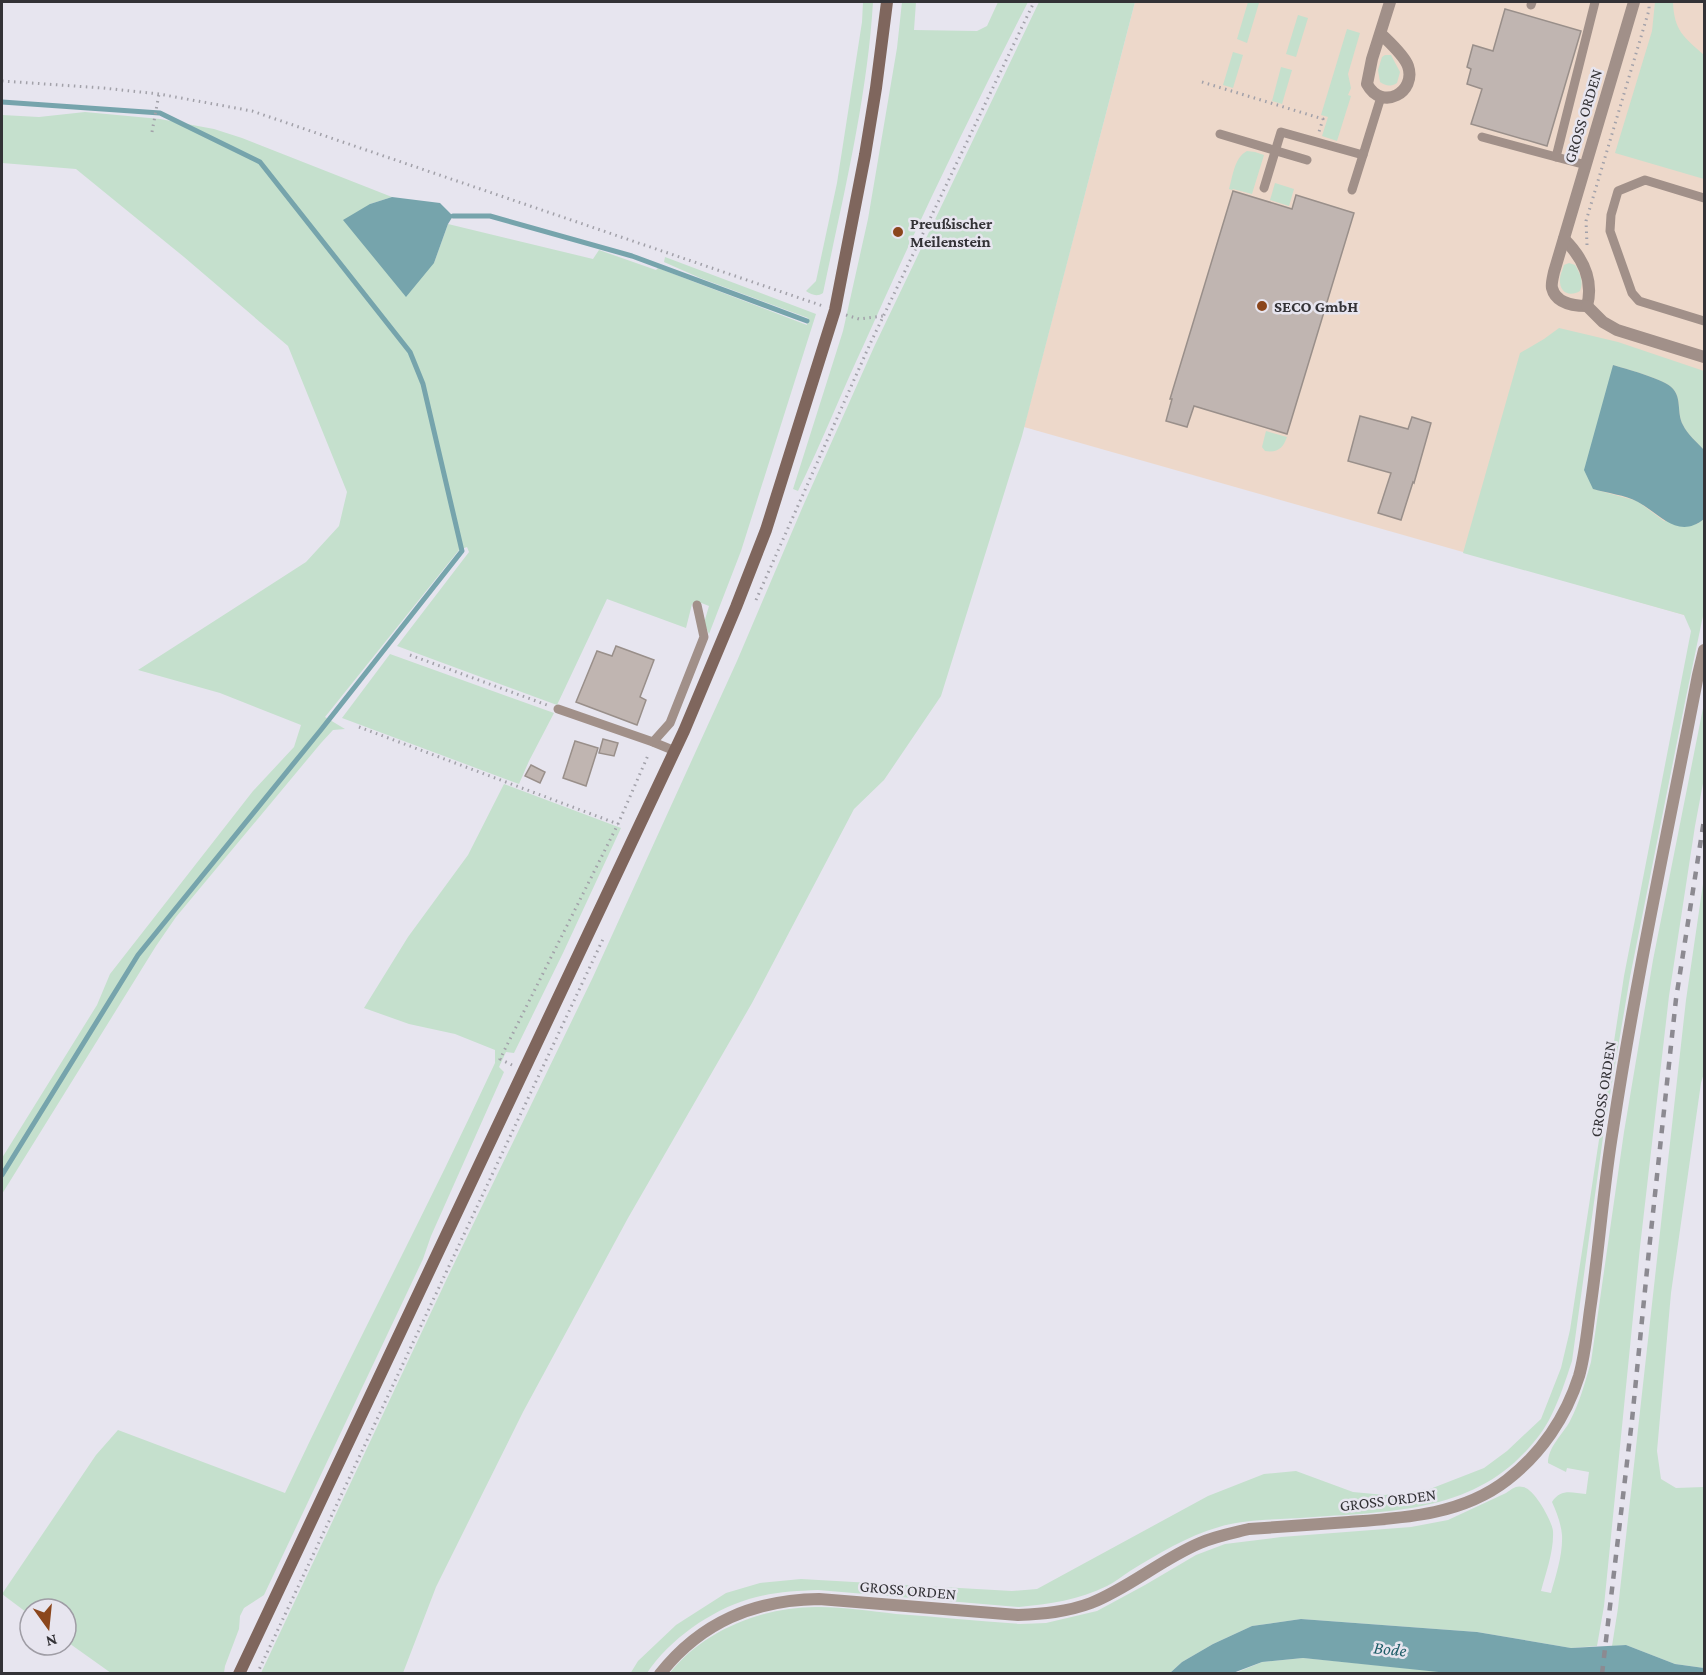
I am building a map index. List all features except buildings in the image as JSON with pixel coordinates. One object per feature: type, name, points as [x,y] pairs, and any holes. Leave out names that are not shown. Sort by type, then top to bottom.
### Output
[{"type":"main road","points":[[239,1674],[675,751],[766,530],[835,310],[865,155],[887,2]]},
{"type":"street","points":[[1381,34],[1397,50],[1408,67],[1407,85],[1401,93],[1394,97],[1381,97],[1370,90],[1367,84],[1372,58],[1390,2]]},
{"type":"street","name":"GROSS ORDEN","points":[[1587,306],[1572,306],[1560,300],[1552,288],[1554,272],[1634,2]]},
{"type":"street","points":[[1564,239],[1578,255],[1588,278],[1587,306],[1603,322],[1617,330],[1704,357]]},
{"type":"street","name":"GROSS ORDEN","points":[[660,1674],[675,1655],[693,1639],[714,1626],[754,1608],[776,1602],[819,1599],[1018,1615],[1066,1611],[1109,1595],[1200,1543],[1224,1535],[1249,1529],[1405,1518],[1445,1510],[1493,1490],[1527,1463],[1544,1444],[1559,1420],[1582,1364],[1612,1131],[1626,1045],[1704,650]]},
{"type":"lane","points":[[1556,157],[1595,2]]},
{"type":"lane","points":[[1352,190],[1381,97]]},
{"type":"lane","points":[[1264,188],[1281,132],[1363,155]]},
{"type":"lane","points":[[1220,134],[1307,160]]},
{"type":"lane","points":[[1482,137],[1586,165]]},
{"type":"lane","points":[[1704,198],[1645,180],[1618,191],[1611,214],[1610,231],[1632,293],[1639,301],[1704,321]]},
{"type":"lane","points":[[653,742],[669,723],[704,637],[697,605]]},
{"type":"lane","points":[[558,709],[675,751]]},
{"type":"path","points":[[870,344],[1034,2]]},
{"type":"path","points":[[1587,246],[1586,221],[1649,10],[1649,2]]},
{"type":"path","points":[[2,81],[159,94],[252,111],[859,319],[883,316]]},
{"type":"path","points":[[1202,82],[1323,119],[1316,142]]},
{"type":"path","points":[[152,132],[159,94]]},
{"type":"path","points":[[410,656],[558,709]]},
{"type":"path","points":[[359,727],[618,824]]},
{"type":"path","points":[[524,1071],[500,1059],[618,824],[653,742]]},
{"type":"shaded area","points":[[1135,2],[1704,2],[1704,611],[1702,620],[1024,427]]},
{"type":"green space","points":[[863,2],[873,2],[860,112],[823,293],[814,295],[806,291],[816,281],[837,183],[862,22]]},
{"type":"green space","points":[[902,2],[916,2],[914,30],[977,31],[987,26],[998,2],[1028,2],[924,213],[798,491],[793,489],[843,331],[868,219],[897,48]]},
{"type":"green space","points":[[1039,2],[1135,2],[1022,436],[941,696],[884,780],[854,809],[752,1003],[628,1218],[523,1412],[436,1587],[403,1673],[261,1673],[451,1270],[593,977],[737,661],[874,347]]},
{"type":"green space","points":[[1248,2],[1259,3],[1247,43],[1237,39]]},
{"type":"green space","points":[[1655,2],[1673,2],[1675,20],[1681,33],[1704,55],[1704,179],[1615,153],[1652,31]]},
{"type":"green space","points":[[1298,15],[1308,18],[1296,57],[1286,54]]},
{"type":"green space","points":[[1347,29],[1360,33],[1348,74],[1351,88],[1348,95],[1351,96],[1337,141],[1322,136],[1328,117],[1321,115]]},
{"type":"green space","points":[[1233,52],[1243,55],[1233,88],[1223,85]]},
{"type":"green space","points":[[1391,55],[1400,72],[1397,83],[1392,85],[1380,82],[1378,70],[1382,57]]},
{"type":"green space","points":[[1281,67],[1292,70],[1282,104],[1272,101]]},
{"type":"green space","points":[[85,112],[160,119],[214,129],[392,197],[370,204],[434,263],[448,224],[593,259],[599,250],[656,270],[658,268],[807,325],[808,318],[700,278],[664,262],[665,257],[816,314],[741,551],[709,634],[704,623],[709,606],[699,602],[692,604],[686,628],[607,599],[557,705],[397,646],[469,552],[467,547],[459,550],[325,717],[345,729],[333,730],[321,743],[176,917],[2,1194],[2,1158],[97,1005],[110,974],[253,791],[294,747],[301,725],[220,693],[138,670],[306,562],[339,526],[347,492],[288,346],[76,169],[2,163],[2,115],[39,117]]},
{"type":"green space","points":[[1247,151],[1264,155],[1252,194],[1229,189],[1239,158]]},
{"type":"green space","points":[[1275,183],[1294,189],[1289,206],[1270,200]]},
{"type":"green space","points":[[1569,263],[1575,265],[1581,281],[1580,291],[1573,294],[1563,291],[1560,284],[1564,265]]},
{"type":"green space","points":[[1559,328],[1618,342],[1704,371],[1704,450],[1685,428],[1681,420],[1677,394],[1670,386],[1651,377],[1613,365],[1593,489],[1637,501],[1664,521],[1697,524],[1704,519],[1704,611],[1630,977],[1604,1130],[1572,1361],[1554,1409],[1540,1435],[1515,1462],[1492,1479],[1467,1492],[1413,1508],[1385,1512],[1229,1524],[1196,1535],[1173,1546],[1107,1586],[1064,1601],[1019,1607],[818,1590],[784,1592],[758,1597],[734,1604],[706,1619],[679,1638],[647,1673],[630,1674],[638,1661],[676,1625],[726,1593],[760,1583],[801,1579],[1012,1591],[1037,1589],[1208,1496],[1264,1474],[1296,1471],[1353,1492],[1385,1495],[1430,1489],[1484,1468],[1507,1451],[1541,1419],[1561,1368],[1570,1330],[1624,976],[1691,631],[1684,615],[1463,553],[1520,353]]},
{"type":"green space","points":[[1266,431],[1287,437],[1279,449],[1265,451],[1262,447]]},
{"type":"green space","points":[[390,654],[554,713],[519,784],[342,718]]},
{"type":"green space","points":[[1704,703],[1704,778],[1669,996],[1640,1247],[1604,1606],[1597,1646],[1571,1648],[1477,1632],[1301,1619],[1252,1626],[1213,1644],[1182,1662],[1170,1673],[669,1674],[683,1658],[717,1633],[756,1616],[777,1611],[828,1607],[1020,1624],[1046,1623],[1097,1611],[1196,1555],[1225,1544],[1281,1537],[1411,1527],[1448,1520],[1518,1487],[1523,1487],[1532,1493],[1542,1506],[1552,1526],[1552,1546],[1541,1591],[1551,1593],[1562,1542],[1560,1523],[1552,1502],[1563,1493],[1586,1494],[1589,1472],[1567,1468],[1566,1472],[1548,1463],[1549,1457],[1553,1446],[1574,1414],[1591,1362],[1624,1132],[1653,960]]},
{"type":"green space","points":[[504,784],[621,828],[514,1053],[506,1052],[499,1067],[504,1072],[431,1236],[423,1259],[264,1595],[244,1608],[240,1616],[239,1629],[224,1673],[111,1673],[78,1650],[78,1597],[18,1597],[18,1606],[2,1594],[96,1455],[118,1430],[285,1493],[495,1063],[495,1050],[455,1034],[409,1024],[364,1008],[408,937],[468,855]]},
{"type":"green space","points":[[1704,877],[1704,1073],[1671,1293],[1657,1451],[1661,1479],[1676,1488],[1704,1487],[1704,1668],[1675,1664],[1626,1645],[1612,1646],[1686,1000]]},
{"type":"green space","points":[[1303,1658],[1458,1673],[1233,1674],[1262,1662]]},
{"type":"water","points":[[392,197],[440,203],[453,216],[434,263],[406,297],[343,220],[370,204]]},
{"type":"water","points":[[1613,365],[1659,380],[1670,386],[1677,394],[1683,425],[1704,450],[1704,519],[1695,525],[1677,526],[1633,500],[1593,489],[1584,470]]},
{"type":"water","name":"Bode","points":[[1301,1619],[1477,1632],[1571,1648],[1626,1645],[1675,1664],[1704,1668],[1704,1673],[1458,1674],[1303,1658],[1262,1662],[1233,1673],[1170,1673],[1182,1662],[1213,1644],[1252,1626]]},
{"type":"waterway","points":[[2,102],[160,113],[260,162],[410,352],[423,384],[462,551],[320,731],[138,955],[2,1175]]},
{"type":"waterway","points":[[453,216],[490,216],[632,256],[807,321]]},
{"type":"railway","points":[[1602,1674],[1632,1420],[1676,999],[1704,820]]},
{"type":"place","name":"Preußischer Meilenstein","points":[[898,232]]},
{"type":"place","name":"SECO GmbH","points":[[1262,306]]}]
